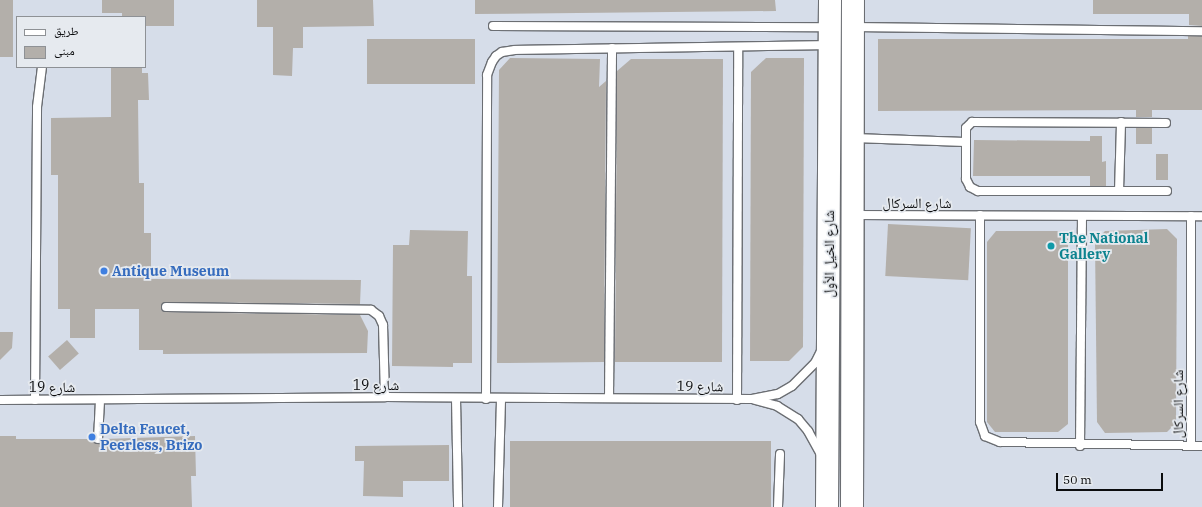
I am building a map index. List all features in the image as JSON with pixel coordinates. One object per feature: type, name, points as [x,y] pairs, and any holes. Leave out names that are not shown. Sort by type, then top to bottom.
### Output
[{"type":"main road","name":"شارع الخيل الأول","points":[[827,507],[830,0]]},
{"type":"main road","name":"شارع الخيل الأول","points":[[852,507],[852,138],[854,0]]},
{"type":"lane","points":[[493,26],[829,36]]},
{"type":"lane","points":[[853,27],[1202,30]]},
{"type":"lane","points":[[486,399],[489,68],[496,56],[508,50],[738,46],[829,36]]},
{"type":"lane","points":[[737,400],[738,46]]},
{"type":"lane","points":[[610,398],[612,48]]},
{"type":"lane","points":[[35,400],[37,107],[42,68]]},
{"type":"lane","points":[[1166,123],[972,122],[966,126],[965,142],[966,179],[974,189],[1167,190]]},
{"type":"lane","points":[[1119,190],[1121,122]]},
{"type":"lane","points":[[852,138],[965,142]]},
{"type":"lane","name":"شارع السركال","points":[[853,216],[980,215],[1191,216],[1192,446],[1080,446],[1000,442],[990,440],[982,432],[980,422],[980,215]]},
{"type":"lane","points":[[1080,446],[1082,216]]},
{"type":"lane","points":[[1191,216],[1202,216]]},
{"type":"lane","points":[[166,307],[371,310],[379,316],[383,325],[385,397]]},
{"type":"lane","name":"شارع 19","points":[[0,400],[385,397],[752,400],[778,394],[800,379],[815,363],[829,334]]},
{"type":"lane","points":[[456,398],[458,507]]},
{"type":"lane","points":[[498,507],[501,399]]},
{"type":"lane","points":[[98,439],[100,400]]},
{"type":"lane","name":"شارع 19","points":[[752,400],[777,406],[798,419],[808,431],[828,468]]},
{"type":"lane","points":[[1192,446],[1202,446]]},
{"type":"lane","points":[[778,507],[780,454]]},
{"type":"shaded area","points":[[0,0],[1202,0],[1202,507],[0,507]]},
{"type":"building","points":[[0,0],[13,0],[13,57],[0,57]]},
{"type":"building","points":[[102,0],[174,0],[174,26],[146,26],[146,16],[122,16],[122,13],[102,13]]},
{"type":"building","points":[[257,0],[373,0],[374,26],[303,27],[303,48],[293,48],[292,76],[273,75],[273,27],[257,27]]},
{"type":"building","points":[[475,0],[775,0],[776,11],[475,14]]},
{"type":"building","points":[[1093,0],[1202,0],[1202,26],[1189,25],[1189,14],[1093,14]]},
{"type":"building","points":[[1188,36],[1202,36],[1202,110],[1152,110],[1152,117],[1136,117],[1136,110],[878,111],[878,39],[1188,39]]},
{"type":"building","points":[[367,39],[475,39],[475,84],[367,84]]},
{"type":"building","points":[[510,58],[600,59],[599,87],[606,81],[604,362],[497,363],[499,70]]},
{"type":"building","points":[[766,58],[804,58],[803,347],[789,361],[750,361],[751,72]]},
{"type":"building","points":[[631,59],[723,59],[722,362],[615,362],[617,71]]},
{"type":"building","points":[[111,68],[142,68],[142,73],[148,73],[149,100],[138,100],[139,183],[144,183],[144,233],[151,233],[151,279],[361,280],[360,304],[166,302],[161,305],[161,310],[166,312],[360,315],[368,331],[367,353],[163,354],[163,350],[139,350],[139,309],[95,309],[95,338],[70,338],[70,309],[58,309],[58,175],[51,175],[51,118],[111,117]]},
{"type":"building","points":[[1136,128],[1152,128],[1152,144],[1136,144]]},
{"type":"building","points":[[1090,136],[1102,136],[1102,162],[1106,161],[1106,186],[1090,186],[1090,176],[973,176],[974,140],[1090,141]]},
{"type":"building","points":[[1156,154],[1168,154],[1168,180],[1156,180]]},
{"type":"building","points":[[888,224],[971,228],[968,280],[885,276]]},
{"type":"building","points":[[1167,229],[1177,239],[1176,423],[1167,432],[1105,433],[1097,422],[1095,242],[1105,231]]},
{"type":"building","points":[[410,230],[468,231],[467,276],[472,276],[472,363],[453,363],[453,367],[392,366],[393,245],[409,245]]},
{"type":"building","points":[[996,231],[1060,231],[1068,239],[1068,424],[1058,432],[995,432],[987,422],[987,242]]},
{"type":"building","points":[[0,332],[13,332],[12,348],[0,360]]},
{"type":"building","points":[[67,340],[79,354],[60,370],[48,356]]},
{"type":"building","points":[[0,436],[16,436],[16,439],[93,439],[98,444],[103,439],[195,436],[196,476],[191,476],[192,507],[0,507]]},
{"type":"building","points":[[510,441],[771,441],[771,507],[510,507]]},
{"type":"building","points":[[449,445],[449,481],[403,481],[403,497],[363,496],[364,461],[355,461],[355,446]]},
{"type":"place","name":"The National Gallery","points":[[1051,246]]},
{"type":"place","name":"Antique Museum","points":[[104,271]]},
{"type":"place","name":"Delta Faucet, Peerless, Brizo","points":[[92,437]]}]
